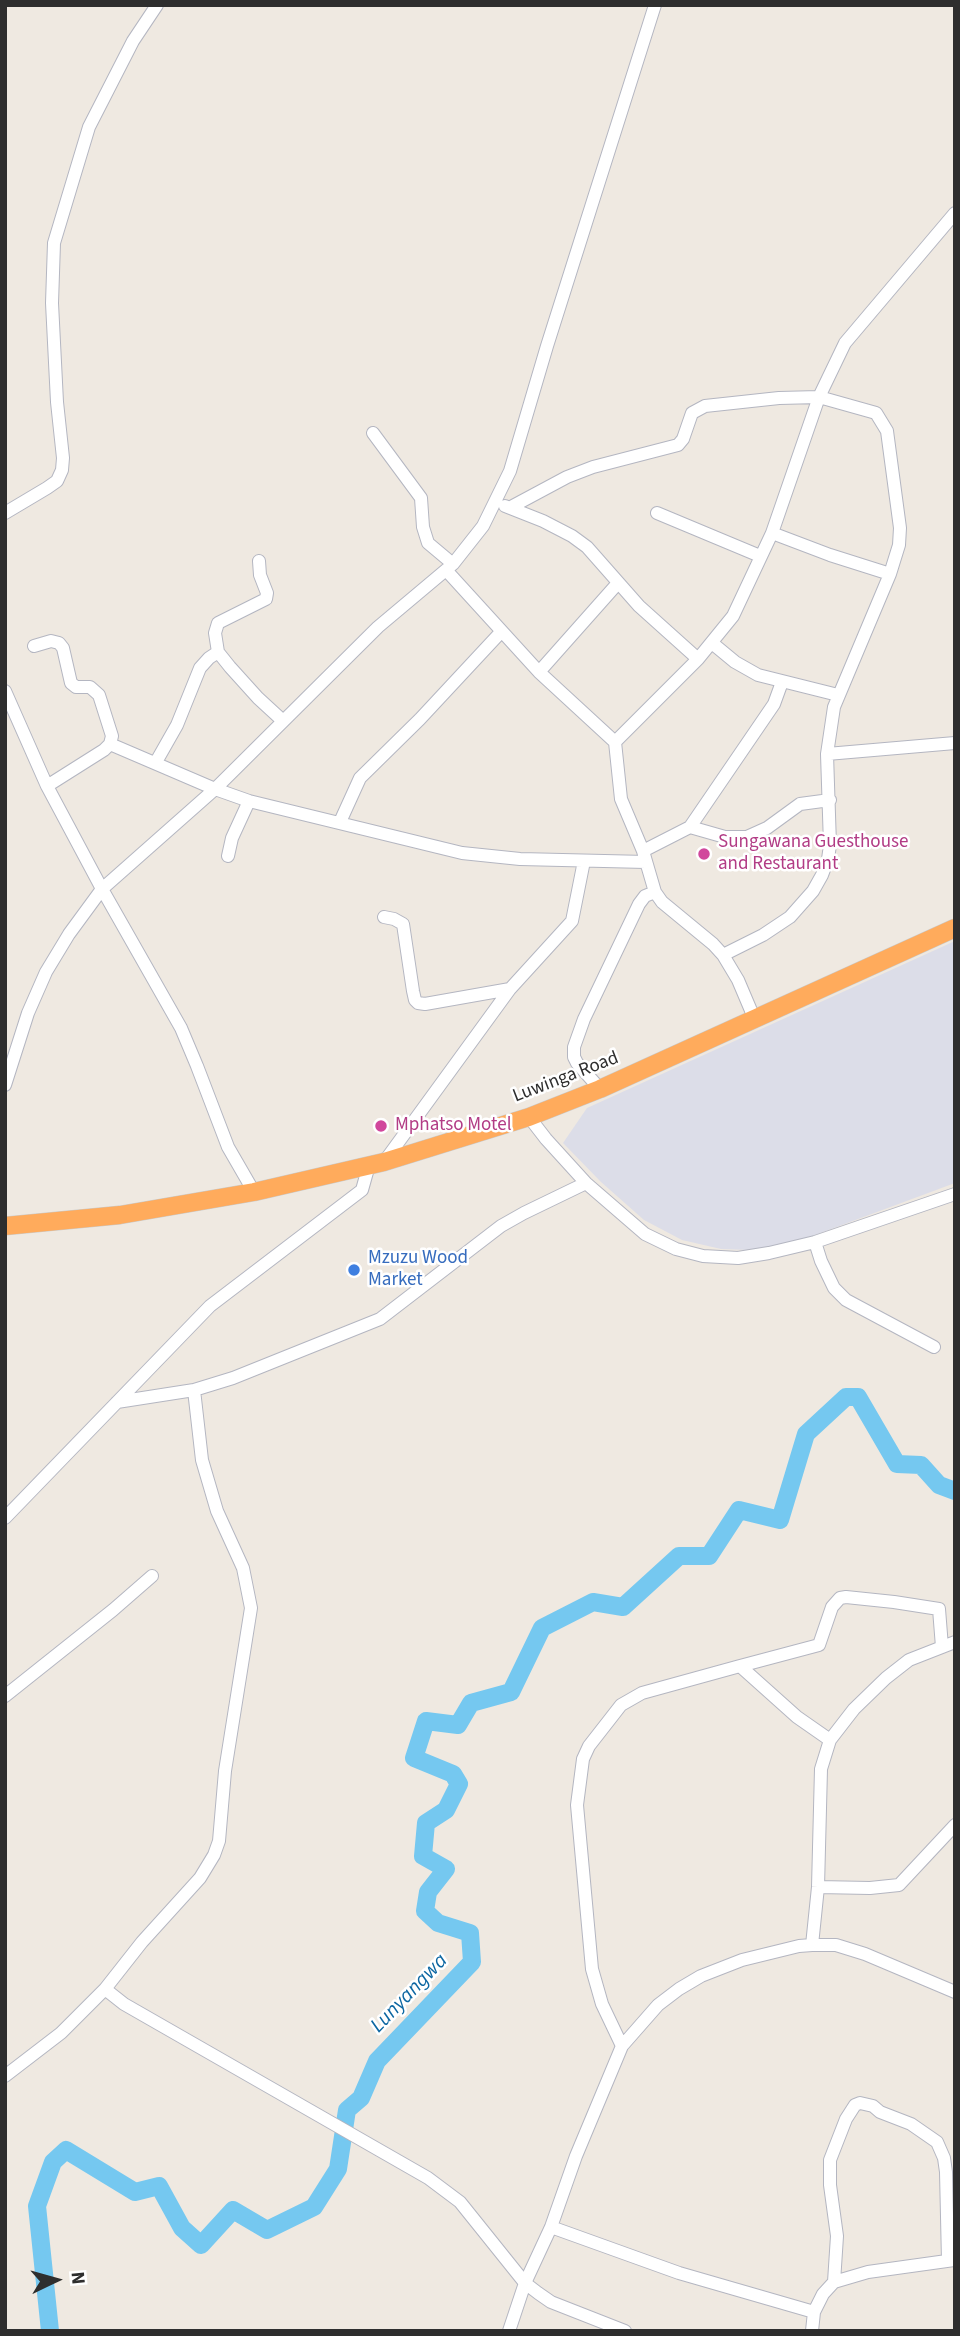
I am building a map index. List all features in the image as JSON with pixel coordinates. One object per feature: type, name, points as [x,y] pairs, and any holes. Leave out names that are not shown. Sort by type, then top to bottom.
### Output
[{"type":"highway","name":"Luwinga Road","points":[[5,1226],[120,1215],[254,1192],[376,1164],[529,1117],[600,1089],[955,928]]},
{"type":"street","points":[[5,513],[57,481],[62,470],[52,303],[54,243],[89,127],[133,41],[157,5]]},
{"type":"street","points":[[5,1085],[41,982],[69,934],[102,889],[215,789],[378,627],[449,567],[467,548],[495,505],[510,471],[654,5]]},
{"type":"street","points":[[615,742],[698,659],[733,616],[772,533],[819,397],[845,343],[955,213]]},
{"type":"street","points":[[511,507],[567,477],[593,467],[678,445],[683,439],[692,413],[705,405],[819,397],[876,412],[887,431],[900,528],[899,545],[890,574],[838,695],[830,727],[828,754],[831,829],[828,859],[813,891],[799,908],[776,927],[723,955]]},
{"type":"street","points":[[373,433],[421,498],[423,527],[428,543],[501,632],[539,672],[615,742],[621,799],[645,856],[655,892],[662,902],[723,955],[738,980],[755,1020]]},
{"type":"street","points":[[495,505],[511,507],[572,536],[587,547],[639,606],[698,659]]},
{"type":"street","points":[[657,513],[760,556]]},
{"type":"street","points":[[772,533],[890,574]]},
{"type":"street","points":[[259,561],[266,599],[218,623],[215,633],[218,652],[258,698],[283,721]]},
{"type":"street","points":[[539,672],[618,583]]},
{"type":"street","points":[[340,822],[360,778],[420,719],[501,632]]},
{"type":"street","points":[[34,646],[51,641],[59,643],[63,648],[71,683],[76,687],[90,687],[99,695],[112,736],[110,744],[104,750],[47,786]]},
{"type":"street","points":[[712,643],[735,662],[758,675],[838,695]]},
{"type":"street","points":[[156,762],[177,725],[200,668],[218,652]]},
{"type":"street","points":[[110,744],[249,801],[462,853],[520,859],[584,861],[645,856],[690,827],[774,704],[782,682]]},
{"type":"street","points":[[5,691],[47,786],[181,1028],[228,1147],[254,1192]]},
{"type":"street","points":[[828,754],[955,743]]},
{"type":"street","points":[[690,827],[724,837],[747,837],[767,828],[800,804],[830,800]]},
{"type":"street","points":[[228,856],[232,838],[249,801]]},
{"type":"street","points":[[5,1518],[209,1306],[362,1190],[376,1164],[510,989],[572,921],[584,861]]},
{"type":"street","points":[[600,1089],[577,1063],[574,1047],[584,1019],[639,904],[645,896],[655,892]]},
{"type":"street","points":[[384,917],[403,924],[413,990],[418,1003],[510,989]]},
{"type":"street","points":[[529,1117],[545,1139],[586,1183],[645,1234],[676,1249],[703,1256],[738,1258],[815,1241],[955,1194]]},
{"type":"street","points":[[117,1402],[194,1390],[233,1378],[380,1319],[501,1226],[586,1183]]},
{"type":"street","points":[[815,1241],[834,1288],[846,1300],[934,1347]]},
{"type":"street","points":[[5,2076],[61,2033],[105,1989],[142,1942],[200,1878],[219,1841],[225,1771],[251,1608],[243,1569],[217,1511],[202,1460],[194,1390]]},
{"type":"street","points":[[5,1696],[152,1576]]},
{"type":"street","points":[[622,2046],[602,2004],[592,1969],[578,1805],[583,1759],[589,1746],[621,1704],[642,1693],[819,1645],[835,1601],[846,1597],[939,1609],[942,1647]]},
{"type":"street","points":[[812,1944],[818,1886],[821,1769],[830,1740],[854,1709],[886,1678],[909,1660],[955,1642]]},
{"type":"street","points":[[740,1666],[797,1717],[830,1740]]},
{"type":"street","points":[[818,1886],[870,1888],[899,1885],[955,1825]]},
{"type":"street","points":[[509,2331],[525,2283],[551,2227],[585,2133],[622,2046],[658,2005],[679,1989],[701,1976],[742,1960],[812,1944],[836,1945],[865,1954],[955,1992]]},
{"type":"street","points":[[105,1989],[124,2004],[428,2178],[460,2202],[525,2283],[551,2302],[625,2331]]},
{"type":"street","points":[[812,2331],[814,2312],[822,2294],[834,2282],[868,2272],[951,2261],[946,2172],[944,2158],[937,2142],[911,2124],[860,2102],[846,2119],[830,2160],[830,2185],[837,2236],[834,2282]]},
{"type":"street","points":[[551,2227],[679,2273],[814,2312]]},
{"type":"shaded area","points":[[955,941],[955,1183],[799,1241],[749,1250],[721,1249],[682,1240],[644,1220],[563,1143],[587,1108]]},
{"type":"waterway","name":"Lunyangwa","points":[[50,2331],[37,2206],[53,2162],[66,2150],[135,2192],[159,2186],[182,2228],[201,2245],[233,2210],[267,2230],[314,2207],[338,2169],[347,2110],[361,2098],[377,2061],[472,1962],[470,1933],[438,1923],[425,1911],[428,1892],[446,1869],[423,1856],[426,1823],[446,1810],[459,1784],[453,1774],[414,1758],[426,1721],[458,1725],[471,1703],[511,1692],[542,1628],[593,1602],[623,1607],[679,1556],[709,1556],[739,1510],[780,1520],[806,1434],[846,1397],[858,1397],[897,1464],[921,1465],[939,1485],[955,1491]]},
{"type":"place","name":"Sungawana Guesthouse and Restaurant","points":[[704,854]]},
{"type":"place","name":"Mphatso Motel","points":[[381,1126]]},
{"type":"place","name":"Mzuzu Wood Market","points":[[354,1270]]}]
